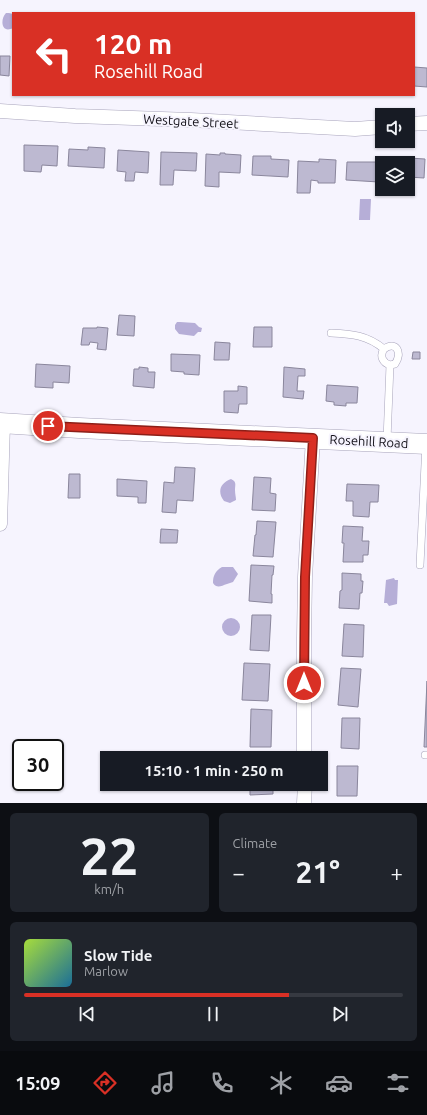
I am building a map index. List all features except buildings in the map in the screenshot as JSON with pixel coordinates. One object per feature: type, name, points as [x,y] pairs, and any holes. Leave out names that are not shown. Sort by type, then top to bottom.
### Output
[{"type":"street","name":"Westgate Street","points":[[0,111],[355,129],[375,128]]},
{"type":"street","points":[[415,124],[427,123]]},
{"type":"street","points":[[0,524],[2,423]]},
{"type":"street","name":"Rosehill Road","points":[[2,423],[427,444]]},
{"type":"street","points":[[304,751],[305,577],[313,438]]},
{"type":"street","points":[[304,791],[304,803]]},
{"type":"lane","points":[[331,333],[354,334],[364,337],[373,341],[384,349]]},
{"type":"lane","points":[[388,346],[392,346],[397,348],[399,355],[395,364],[390,365],[383,360],[382,353],[388,346]]},
{"type":"lane","points":[[387,442],[390,365]]},
{"type":"lane","points":[[420,565],[427,444]]},
{"type":"shaded area","points":[[6,13],[12,14],[12,28],[6,29],[4,27],[2,22]]},
{"type":"shaded area","points":[[360,199],[371,199],[370,220],[359,220]]},
{"type":"shaded area","points":[[177,322],[195,323],[202,328],[201,332],[198,332],[194,336],[179,334],[175,329]]},
{"type":"shaded area","points":[[231,479],[235,483],[236,500],[230,503],[224,501],[220,491],[222,485]]},
{"type":"shaded area","points":[[222,567],[233,567],[238,574],[233,582],[218,586],[213,583],[213,578],[216,572]]},
{"type":"shaded area","points":[[394,578],[395,580],[398,580],[397,604],[389,606],[387,603],[384,603],[386,580]]},
{"type":"shaded area","points":[[227,618],[235,618],[240,623],[238,634],[235,636],[227,636],[222,631],[222,623]]},
{"type":"route","points":[[48,426],[313,438],[305,577],[304,683]]}]
